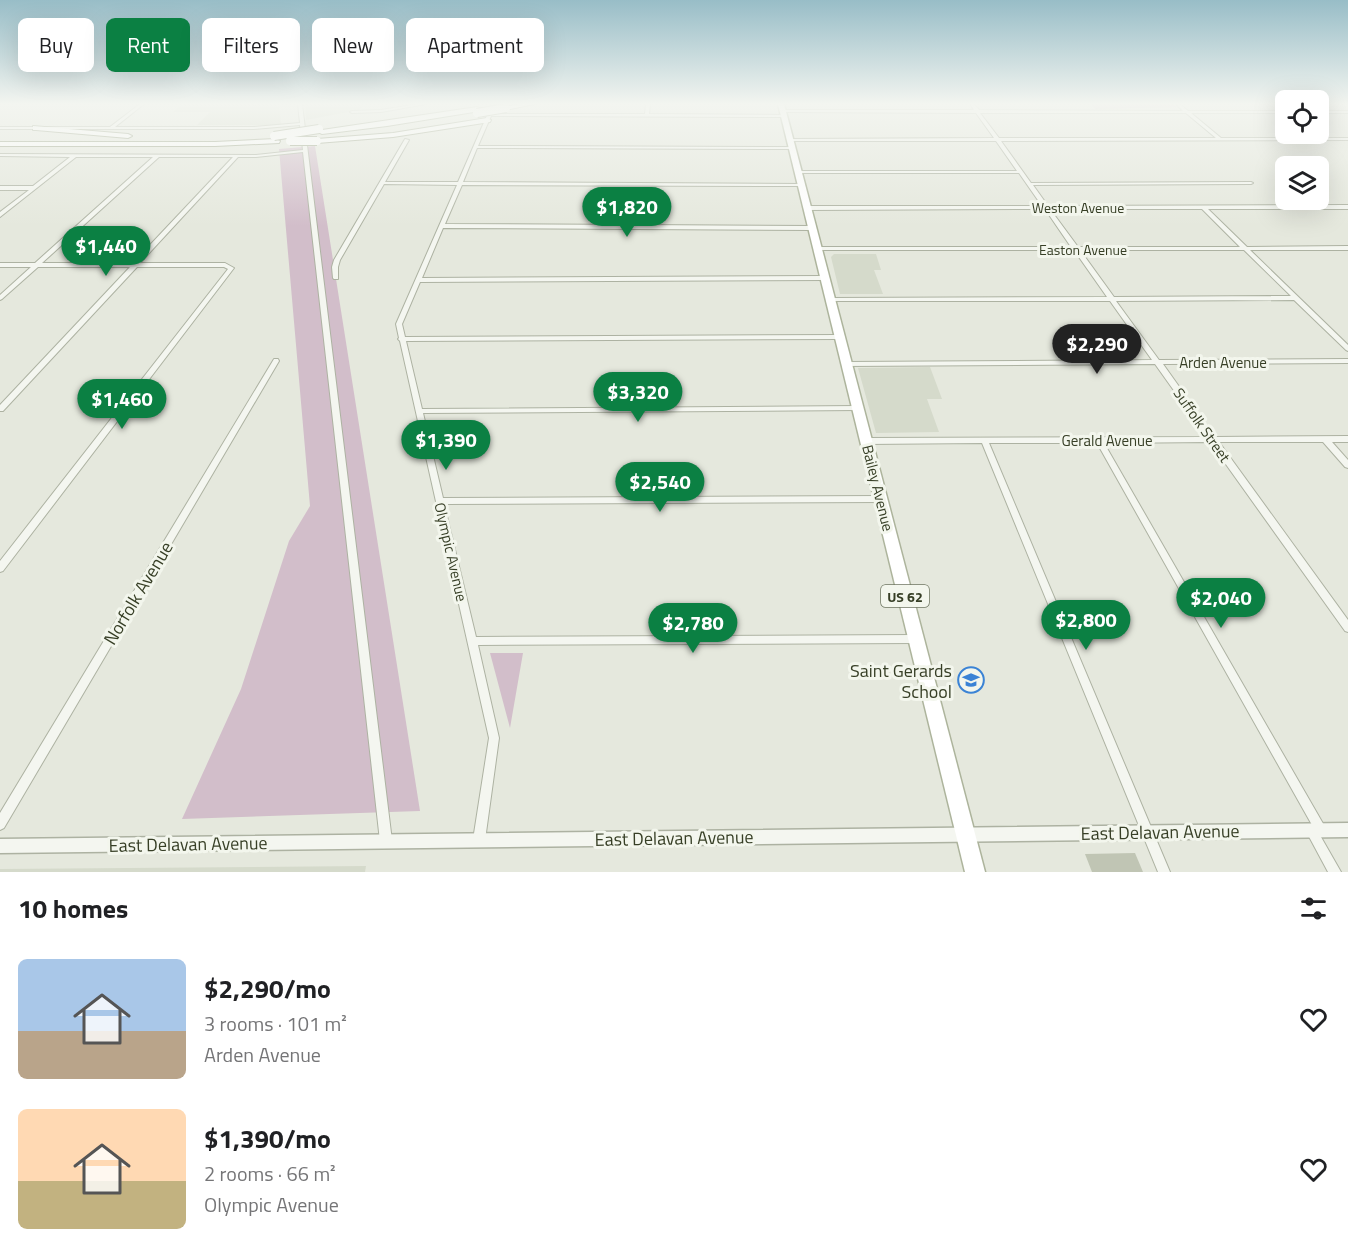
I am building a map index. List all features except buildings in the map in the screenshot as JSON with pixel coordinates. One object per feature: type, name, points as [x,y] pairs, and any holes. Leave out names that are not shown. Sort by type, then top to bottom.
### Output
[{"type":"highway","points":[[0,154],[114,145]]},
{"type":"main road","name":"Bailey Avenue","points":[[791,145],[975,872]]},
{"type":"street","points":[[304,145],[386,841]]},
{"type":"street","points":[[336,278],[334,267],[337,260],[404,145]]},
{"type":"street","points":[[476,147],[718,145]]},
{"type":"street","name":"Suffolk Street","points":[[1001,145],[1348,628]]},
{"type":"street","name":"Olympic Avenue","points":[[476,147],[399,324],[495,742],[479,840]]},
{"type":"street","points":[[0,154],[237,156],[304,151]]},
{"type":"street","points":[[0,214],[75,156]]},
{"type":"street","points":[[0,298],[157,156]]},
{"type":"street","points":[[0,409],[237,156]]},
{"type":"street","points":[[798,172],[1021,172]]},
{"type":"street","points":[[382,183],[801,184]]},
{"type":"street","points":[[1030,184],[1251,183]]},
{"type":"street","points":[[0,188],[33,188]]},
{"type":"street","points":[[1203,207],[1348,349]]},
{"type":"street","name":"Weston Avenue","points":[[807,208],[1348,207]]},
{"type":"street","points":[[441,226],[812,228]]},
{"type":"street","name":"Easton Avenue","points":[[818,249],[1348,248]]},
{"type":"street","points":[[0,265],[228,266],[231,269],[0,568]]},
{"type":"street","points":[[418,280],[825,278]]},
{"type":"street","points":[[831,300],[1296,298]]},
{"type":"street","points":[[401,339],[840,337]]},
{"type":"street","name":"Norfolk Avenue","points":[[0,824],[276,361]]},
{"type":"street","name":"Arden Avenue","points":[[847,364],[1348,361]]},
{"type":"street","points":[[418,411],[858,408]]},
{"type":"street","name":"Gerald Avenue","points":[[866,441],[1348,438]]},
{"type":"street","points":[[1325,439],[1348,465]]},
{"type":"street","points":[[984,440],[1164,872]]},
{"type":"street","points":[[1099,440],[1316,831],[1335,872]]},
{"type":"street","points":[[440,501],[881,499]]},
{"type":"street","points":[[471,641],[915,639]]},
{"type":"street","name":"East Delavan Avenue","points":[[0,846],[1348,831]]},
{"type":"shaded area","points":[[315,146],[420,811],[182,819],[241,689],[289,541],[310,506],[279,149]]},
{"type":"shaded area","points":[[834,254],[876,254],[881,270],[874,270],[883,294],[840,294],[831,257]]},
{"type":"shaded area","points":[[930,367],[942,399],[927,399],[939,432],[876,433],[858,368]]},
{"type":"shaded area","points":[[490,653],[523,653],[510,728]]},
{"type":"shaded area","points":[[366,866],[365,872],[0,872],[0,869]]},
{"type":"place","name":"Saint Gerards School","points":[[971,680]]}]
